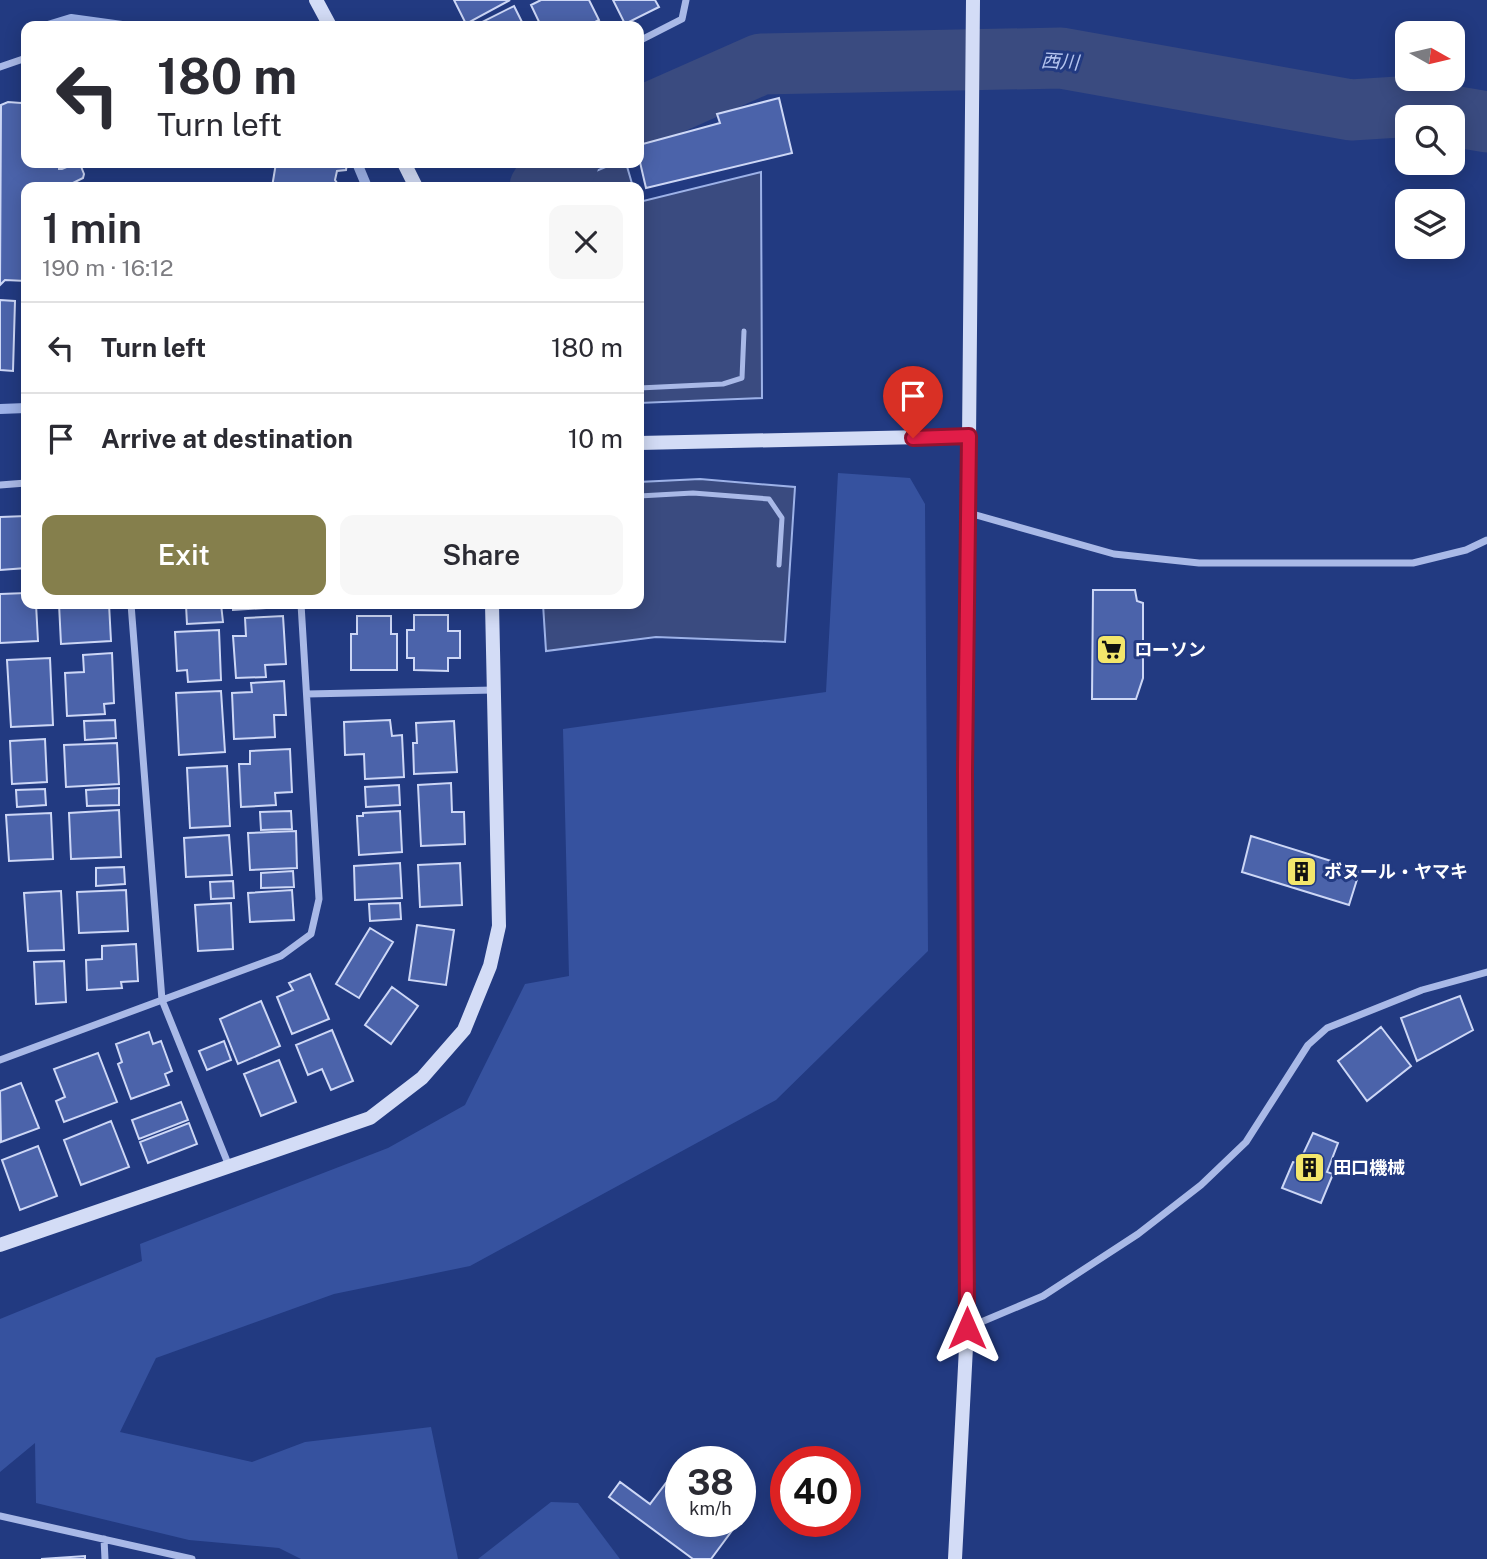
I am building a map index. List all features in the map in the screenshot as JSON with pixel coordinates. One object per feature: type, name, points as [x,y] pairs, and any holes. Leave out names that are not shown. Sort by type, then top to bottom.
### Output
[{"type":"street","points":[[316,0],[327,21]]},
{"type":"street","points":[[644,38],[682,19],[686,0]]},
{"type":"street","points":[[955,1559],[967,1328],[965,771],[973,0]]},
{"type":"street","points":[[0,67],[21,60]]},
{"type":"street","points":[[644,443],[969,436]]},
{"type":"street","points":[[0,485],[21,483]]},
{"type":"street","points":[[968,513],[1114,554],[1199,563],[1413,563],[1466,550],[1487,540]]},
{"type":"street","points":[[131,609],[162,1000],[229,1167]]},
{"type":"street","points":[[0,1060],[281,956],[311,933],[319,899],[301,609]]},
{"type":"street","points":[[0,1244],[370,1118],[422,1078],[464,1030],[490,966],[499,926],[492,609]]},
{"type":"street","points":[[307,694],[495,690]]},
{"type":"street","points":[[967,1328],[1044,1296],[1138,1234],[1200,1185],[1246,1142],[1308,1045],[1327,1027],[1422,990],[1487,972]]},
{"type":"street","points":[[0,1516],[192,1559]]},
{"type":"street","points":[[104,1539],[105,1559]]},
{"type":"lane","points":[[644,388],[723,384],[742,378],[744,331]]},
{"type":"lane","points":[[644,496],[693,494],[769,499],[782,518],[779,565]]},
{"type":"shaded area","points":[[603,168],[627,168],[632,182],[571,182]]},
{"type":"shaded area","points":[[761,172],[762,398],[644,403],[644,201]]},
{"type":"shaded area","points":[[838,473],[910,478],[925,504],[928,951],[776,1100],[470,1266],[334,1294],[156,1358],[120,1432],[252,1462],[305,1442],[431,1427],[458,1559],[301,1559],[279,1548],[189,1540],[36,1503],[35,1443],[0,1472],[0,1319],[142,1261],[140,1244],[388,1148],[465,1105],[525,984],[569,976],[563,729],[826,692]]},
{"type":"shaded area","points":[[700,479],[795,487],[785,642],[656,637],[546,651],[543,609],[644,609],[644,482]]},
{"type":"shaded area","points":[[551,1502],[578,1503],[620,1559],[478,1559]]},
{"type":"building","points":[[454,0],[510,0],[472,21],[464,21]]},
{"type":"building","points":[[541,0],[589,0],[599,20],[539,21],[531,5]]},
{"type":"building","points":[[613,0],[655,0],[659,7],[631,21],[624,21]]},
{"type":"building","points":[[514,6],[522,21],[484,21]]},
{"type":"building","points":[[779,98],[792,153],[646,188],[641,168],[644,168],[644,144],[720,123],[717,114]]},
{"type":"building","points":[[8,102],[21,103],[21,168],[82,168],[84,174],[83,178],[75,182],[21,182],[21,281],[5,280],[0,285],[1,105]]},
{"type":"building","points":[[275,168],[346,168],[337,171],[336,182],[273,182]]},
{"type":"building","points":[[0,300],[15,301],[13,371],[0,370]]},
{"type":"building","points":[[21,516],[21,568],[0,570],[0,517]]},
{"type":"building","points":[[1093,590],[1135,590],[1137,601],[1143,603],[1143,678],[1136,699],[1092,699]]},
{"type":"building","points":[[21,593],[21,609],[36,609],[38,641],[0,643],[0,594]]},
{"type":"building","points":[[59,609],[109,609],[111,641],[61,644]]},
{"type":"building","points":[[186,609],[222,609],[223,622],[187,624]]},
{"type":"building","points":[[414,615],[448,615],[448,631],[460,631],[460,658],[448,658],[448,671],[414,670],[414,658],[407,658],[407,630],[414,630]]},
{"type":"building","points":[[283,616],[286,664],[265,665],[266,677],[236,678],[233,636],[246,636],[245,618]]},
{"type":"building","points":[[357,616],[391,616],[391,634],[397,634],[397,670],[351,670],[351,634],[357,634]]},
{"type":"building","points":[[219,630],[221,680],[188,682],[187,670],[177,671],[175,632]]},
{"type":"building","points":[[112,653],[114,703],[104,704],[105,714],[67,716],[65,673],[84,672],[83,655]]},
{"type":"building","points":[[50,658],[53,725],[11,727],[7,660]]},
{"type":"building","points":[[284,681],[286,715],[274,715],[275,737],[234,739],[232,693],[252,692],[251,683]]},
{"type":"building","points":[[221,691],[225,752],[179,755],[176,693]]},
{"type":"building","points":[[115,720],[116,738],[85,740],[84,721]]},
{"type":"building","points":[[390,720],[392,736],[402,735],[404,777],[365,779],[364,754],[345,755],[344,722]]},
{"type":"building","points":[[454,721],[457,772],[414,774],[413,743],[417,743],[416,723]]},
{"type":"building","points":[[45,739],[47,782],[12,784],[10,741]]},
{"type":"building","points":[[117,743],[119,784],[66,787],[64,745]]},
{"type":"building","points":[[290,749],[292,792],[275,793],[276,805],[241,807],[239,764],[250,764],[250,751]]},
{"type":"building","points":[[227,766],[230,826],[190,828],[187,768]]},
{"type":"building","points":[[451,783],[452,812],[464,812],[465,844],[421,846],[418,785]]},
{"type":"building","points":[[399,785],[400,805],[366,807],[365,787]]},
{"type":"building","points":[[119,788],[119,805],[87,806],[86,790]]},
{"type":"building","points":[[45,789],[46,805],[17,807],[16,790]]},
{"type":"building","points":[[119,810],[121,857],[71,859],[69,813]]},
{"type":"building","points":[[291,811],[292,829],[261,830],[260,812]]},
{"type":"building","points":[[400,811],[402,852],[359,855],[357,816],[363,816],[363,813]]},
{"type":"building","points":[[51,813],[53,859],[9,861],[6,815]]},
{"type":"building","points":[[296,831],[297,868],[250,870],[248,833]]},
{"type":"building","points":[[229,835],[232,875],[186,877],[184,838]]},
{"type":"building","name":"ボヌール・ヤマキ","points":[[1251,836],[1360,870],[1349,905],[1242,872]]},
{"type":"building","points":[[400,863],[402,898],[355,900],[354,866]]},
{"type":"building","points":[[460,863],[462,905],[420,907],[418,865]]},
{"type":"building","points":[[124,867],[125,884],[96,886],[96,868]]},
{"type":"building","points":[[293,871],[294,887],[261,888],[261,873]]},
{"type":"building","points":[[233,881],[234,898],[211,899],[210,882]]},
{"type":"building","points":[[126,890],[128,931],[79,933],[77,892]]},
{"type":"building","points":[[292,890],[294,920],[250,922],[248,893]]},
{"type":"building","points":[[61,891],[64,950],[28,951],[24,893]]},
{"type":"building","points":[[231,903],[233,949],[198,951],[195,905]]},
{"type":"building","points":[[400,903],[401,919],[370,921],[369,904]]},
{"type":"building","points":[[417,925],[454,930],[446,985],[409,980]]},
{"type":"building","points":[[370,928],[393,942],[359,998],[336,984]]},
{"type":"building","points":[[136,944],[138,981],[121,982],[122,988],[87,990],[86,960],[102,959],[102,946]]},
{"type":"building","points":[[64,961],[66,1002],[36,1004],[34,962]]},
{"type":"building","points":[[310,974],[329,1019],[292,1034],[277,997],[293,990],[289,983]]},
{"type":"building","points":[[392,987],[418,1006],[391,1044],[365,1025]]},
{"type":"building","points":[[1460,996],[1473,1030],[1417,1061],[1401,1018]]},
{"type":"building","points":[[261,1001],[280,1046],[238,1064],[220,1019]]},
{"type":"building","points":[[1381,1027],[1411,1066],[1367,1101],[1338,1061]]},
{"type":"building","points":[[332,1030],[353,1081],[331,1090],[322,1069],[308,1075],[296,1045]]},
{"type":"building","points":[[149,1032],[153,1044],[161,1041],[172,1071],[165,1074],[169,1085],[131,1099],[118,1064],[122,1062],[116,1044]]},
{"type":"building","points":[[224,1041],[231,1060],[207,1070],[199,1051]]},
{"type":"building","points":[[98,1053],[117,1102],[64,1122],[56,1101],[65,1097],[54,1069]]},
{"type":"building","points":[[279,1060],[296,1102],[261,1116],[244,1074]]},
{"type":"building","points":[[21,1083],[39,1128],[1,1142],[0,1091]]},
{"type":"building","points":[[181,1102],[188,1120],[139,1139],[132,1120]]},
{"type":"building","points":[[111,1121],[129,1167],[81,1185],[64,1140]]},
{"type":"building","points":[[189,1123],[197,1144],[148,1163],[140,1142]]},
{"type":"building","name":"田口機械","points":[[1313,1133],[1338,1143],[1327,1172],[1333,1174],[1321,1203],[1282,1188],[1293,1162],[1299,1163]]},
{"type":"building","points":[[38,1146],[57,1196],[20,1210],[2,1160]]},
{"type":"building","points":[[620,1482],[650,1504],[665,1484],[665,1537],[727,1537],[711,1559],[693,1559],[609,1497]]},
{"type":"building","points":[[85,1556],[85,1559],[41,1559]]},
{"type":"waterway","points":[[64,21],[86,21]]},
{"type":"waterway","name":"西川","points":[[644,116],[761,64],[1061,58],[1351,110],[1399,107],[1487,122]]},
{"type":"waterway","points":[[359,168],[365,182]]},
{"type":"waterway","name":"西川","points":[[544,182],[560,168]]},
{"type":"waterway","points":[[0,409],[21,408]]},
{"type":"place","name":"ローソン","points":[[1111,649]]},
{"type":"place","name":"ボヌール・ヤマキ","points":[[1301,871]]},
{"type":"place","name":"田口機械","points":[[1310,1167]]},
{"type":"route","points":[[913,438],[969,436],[965,771],[967,1328]]}]
